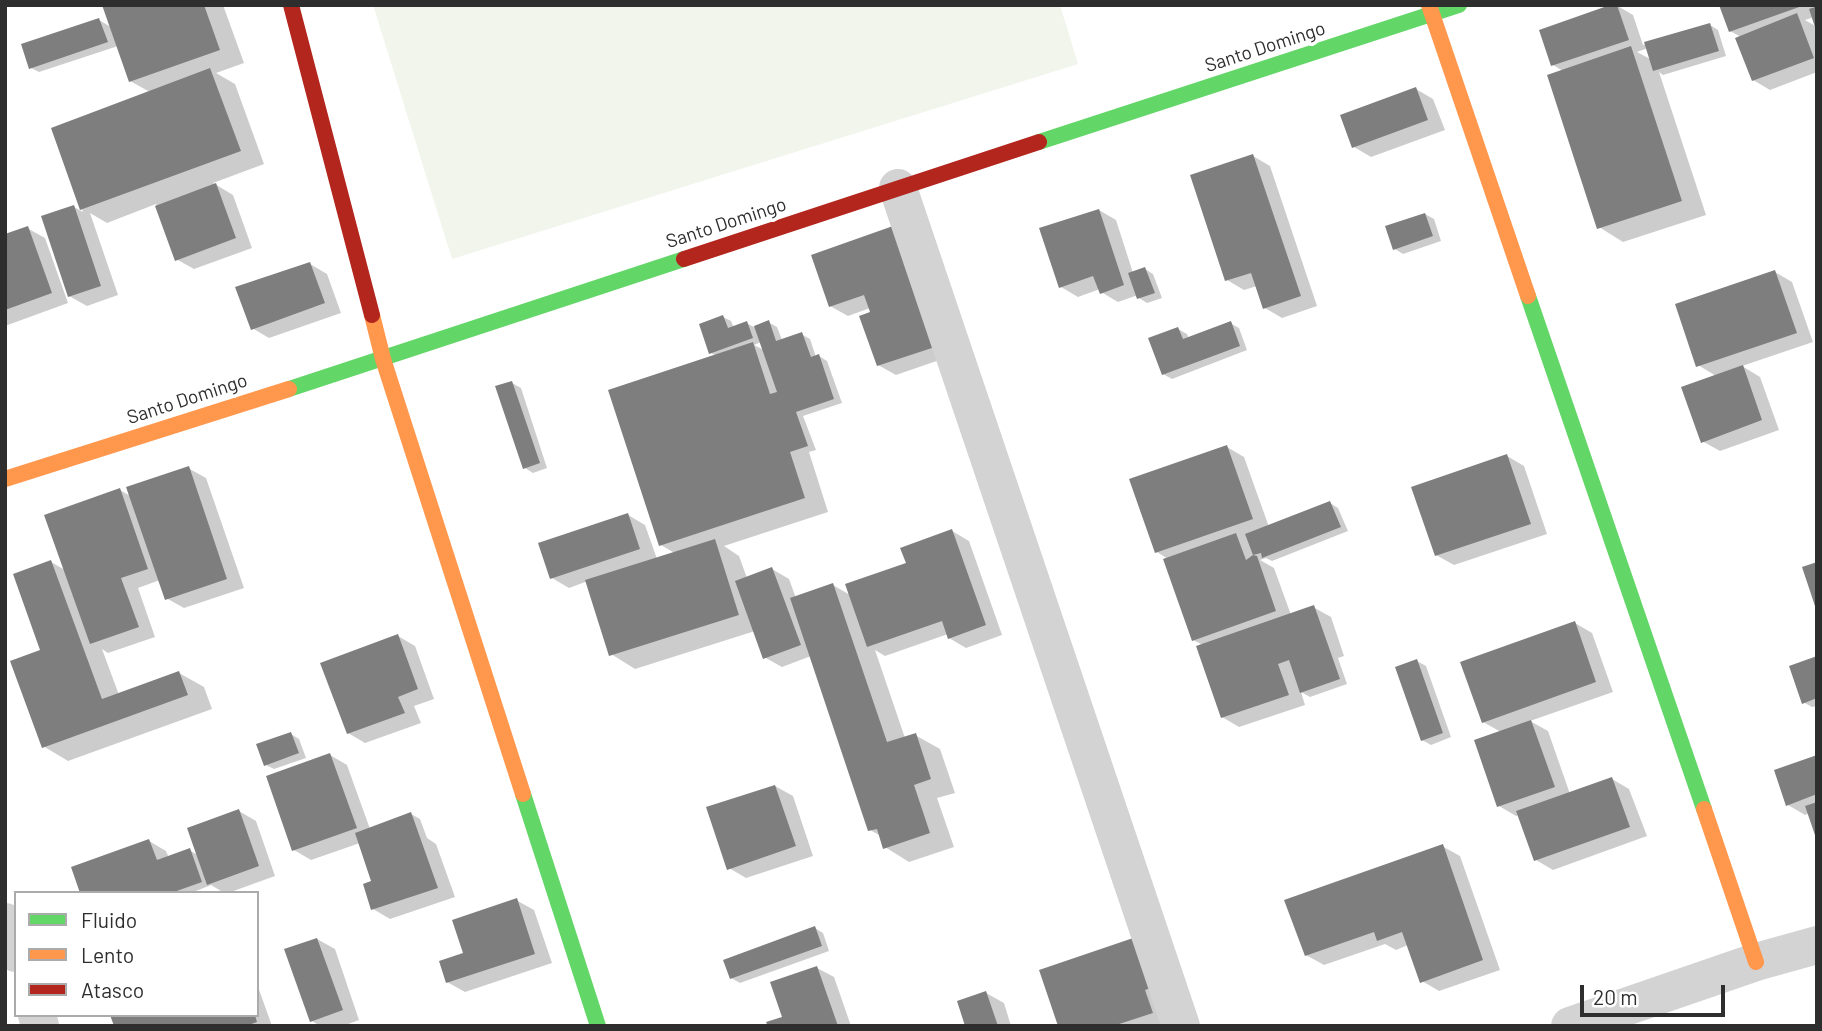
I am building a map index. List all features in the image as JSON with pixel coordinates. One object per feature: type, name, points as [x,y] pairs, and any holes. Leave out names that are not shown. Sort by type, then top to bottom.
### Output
[{"type":"street","points":[[291,5],[383,359],[598,1026]]},
{"type":"street","name":"Santo Domingo","points":[[5,480],[383,359],[1430,10],[1459,5]]},
{"type":"street","points":[[1430,10],[1756,962]]},
{"type":"street","points":[[898,188],[1181,1026]]},
{"type":"street","points":[[5,922],[14,947]]},
{"type":"street","points":[[1570,1026],[1756,962],[1813,953]]},
{"type":"shaded area","points":[[373,5],[1060,5],[1078,64],[452,259]]},
{"type":"building","points":[[102,5],[204,5],[220,50],[129,82]]},
{"type":"building","points":[[1610,5],[1617,5],[1629,40],[1551,66],[1539,30]]},
{"type":"building","points":[[1719,5],[1802,5],[1802,6],[1729,32]]},
{"type":"building","points":[[1817,6],[1817,30],[1816,30],[1809,9]]},
{"type":"building","points":[[1797,13],[1814,58],[1752,81],[1735,38]]},
{"type":"building","points":[[99,18],[108,42],[29,69],[21,44]]},
{"type":"building","points":[[1710,23],[1719,51],[1653,71],[1644,42]]},
{"type":"building","points":[[1631,46],[1682,201],[1597,229],[1547,75]]},
{"type":"building","points":[[210,68],[241,151],[80,210],[51,128]]},
{"type":"building","points":[[1416,87],[1428,120],[1352,148],[1340,115]]},
{"type":"building","points":[[1253,154],[1301,296],[1263,309],[1251,273],[1225,281],[1190,175]]},
{"type":"building","points":[[216,183],[236,238],[175,261],[155,206]]},
{"type":"building","points":[[74,205],[101,286],[68,297],[41,216]]},
{"type":"building","points":[[1099,209],[1124,285],[1100,294],[1093,276],[1059,288],[1039,228]]},
{"type":"building","points":[[1425,213],[1433,236],[1393,250],[1385,226]]},
{"type":"building","points":[[28,226],[52,293],[5,310],[5,234]]},
{"type":"building","points":[[893,226],[935,347],[877,366],[859,316],[870,312],[864,295],[829,307],[811,255]]},
{"type":"building","points":[[310,262],[325,303],[251,330],[235,287]]},
{"type":"building","points":[[1145,267],[1155,293],[1137,299],[1128,273]]},
{"type":"building","points":[[1775,270],[1797,333],[1696,367],[1675,304]]},
{"type":"building","points":[[723,315],[728,328],[747,321],[753,338],[709,354],[699,324]]},
{"type":"building","points":[[769,320],[776,341],[802,332],[811,357],[819,354],[834,399],[796,412],[808,446],[790,452],[805,498],[659,546],[608,390],[753,342],[770,394],[777,392],[754,326]]},
{"type":"building","points":[[1231,321],[1240,346],[1162,375],[1148,338],[1178,327],[1183,339]]},
{"type":"building","points":[[1743,365],[1762,420],[1701,443],[1681,387]]},
{"type":"building","points":[[512,381],[540,463],[523,469],[495,386]]},
{"type":"building","points":[[1227,445],[1253,519],[1155,553],[1129,479]]},
{"type":"building","points":[[1507,454],[1531,524],[1435,556],[1411,487]]},
{"type":"building","points":[[189,466],[227,579],[165,600],[126,487]]},
{"type":"building","points":[[120,488],[148,569],[121,578],[139,627],[90,644],[44,515]]},
{"type":"building","points":[[1330,501],[1341,527],[1262,558],[1261,553],[1253,555],[1245,534]]},
{"type":"building","points":[[628,513],[640,549],[550,579],[538,543]]},
{"type":"building","points":[[952,529],[986,625],[948,639],[942,621],[867,647],[845,584],[906,563],[900,548]]},
{"type":"building","points":[[1236,533],[1246,560],[1253,555],[1257,556],[1276,611],[1192,641],[1163,559]]},
{"type":"building","points":[[715,539],[739,615],[609,656],[585,580]]},
{"type":"building","points":[[51,560],[102,699],[179,671],[188,695],[42,748],[10,661],[40,650],[13,574]]},
{"type":"building","points":[[1817,562],[1817,609],[1816,609],[1802,567]]},
{"type":"building","points":[[772,567],[801,645],[763,659],[735,581]]},
{"type":"building","points":[[833,583],[887,742],[916,733],[931,779],[914,785],[930,833],[883,849],[877,829],[868,831],[790,598]]},
{"type":"building","points":[[1314,605],[1340,679],[1300,693],[1289,660],[1278,664],[1289,695],[1221,718],[1196,646]]},
{"type":"building","points":[[1575,621],[1596,682],[1482,723],[1460,662]]},
{"type":"building","points":[[398,634],[418,689],[398,697],[405,713],[347,734],[320,663]]},
{"type":"building","points":[[1817,656],[1817,698],[1802,704],[1789,666]]},
{"type":"building","points":[[1417,659],[1443,733],[1421,741],[1395,667]]},
{"type":"building","points":[[1531,720],[1555,787],[1497,807],[1474,740]]},
{"type":"building","points":[[291,732],[299,753],[264,766],[256,744]]},
{"type":"building","points":[[330,753],[357,828],[292,851],[266,776]]},
{"type":"building","points":[[1817,755],[1817,794],[1786,806],[1774,770]]},
{"type":"building","points":[[1612,777],[1630,827],[1534,861],[1516,811]]},
{"type":"building","points":[[775,785],[796,846],[727,870],[706,807]]},
{"type":"building","points":[[1817,802],[1817,838],[1816,838],[1805,806]]},
{"type":"building","points":[[239,809],[259,866],[207,885],[187,828]]},
{"type":"building","points":[[411,812],[438,888],[371,910],[363,884],[371,881],[355,833]]},
{"type":"building","points":[[149,839],[157,860],[190,848],[202,882],[177,891],[79,891],[71,867]]},
{"type":"building","points":[[1443,844],[1483,960],[1420,983],[1402,932],[1377,941],[1374,932],[1305,956],[1284,900]]},
{"type":"building","points":[[517,898],[535,954],[446,983],[439,961],[463,953],[452,920]]},
{"type":"building","points":[[815,926],[822,946],[730,979],[723,960]]},
{"type":"building","points":[[1142,935],[1160,985],[1145,990],[1153,1013],[1113,1026],[1058,1026],[1039,970]]},
{"type":"building","points":[[317,938],[343,1010],[310,1022],[284,949]]},
{"type":"building","points":[[817,966],[838,1026],[768,1026],[766,1022],[782,1017],[770,982]]},
{"type":"building","points":[[986,991],[998,1026],[965,1026],[957,1001]]},
{"type":"building","points":[[111,1017],[256,1017],[257,1022],[246,1026],[114,1026]]},
{"type":"traffic: fast","points":[[1039,142],[1459,5]]},
{"type":"traffic: fast","points":[[289,389],[684,259]]},
{"type":"traffic: fast","points":[[1528,296],[1704,809]]},
{"type":"traffic: fast","points":[[523,794],[598,1026]]},
{"type":"traffic: slow","points":[[1429,5],[1528,296]]},
{"type":"traffic: slow","points":[[372,315],[383,359],[523,794]]},
{"type":"traffic: slow","points":[[5,479],[289,389]]},
{"type":"traffic: slow","points":[[1704,809],[1756,962]]},
{"type":"traffic: jam","points":[[291,5],[372,315]]},
{"type":"traffic: jam","points":[[684,259],[1039,142]]}]
